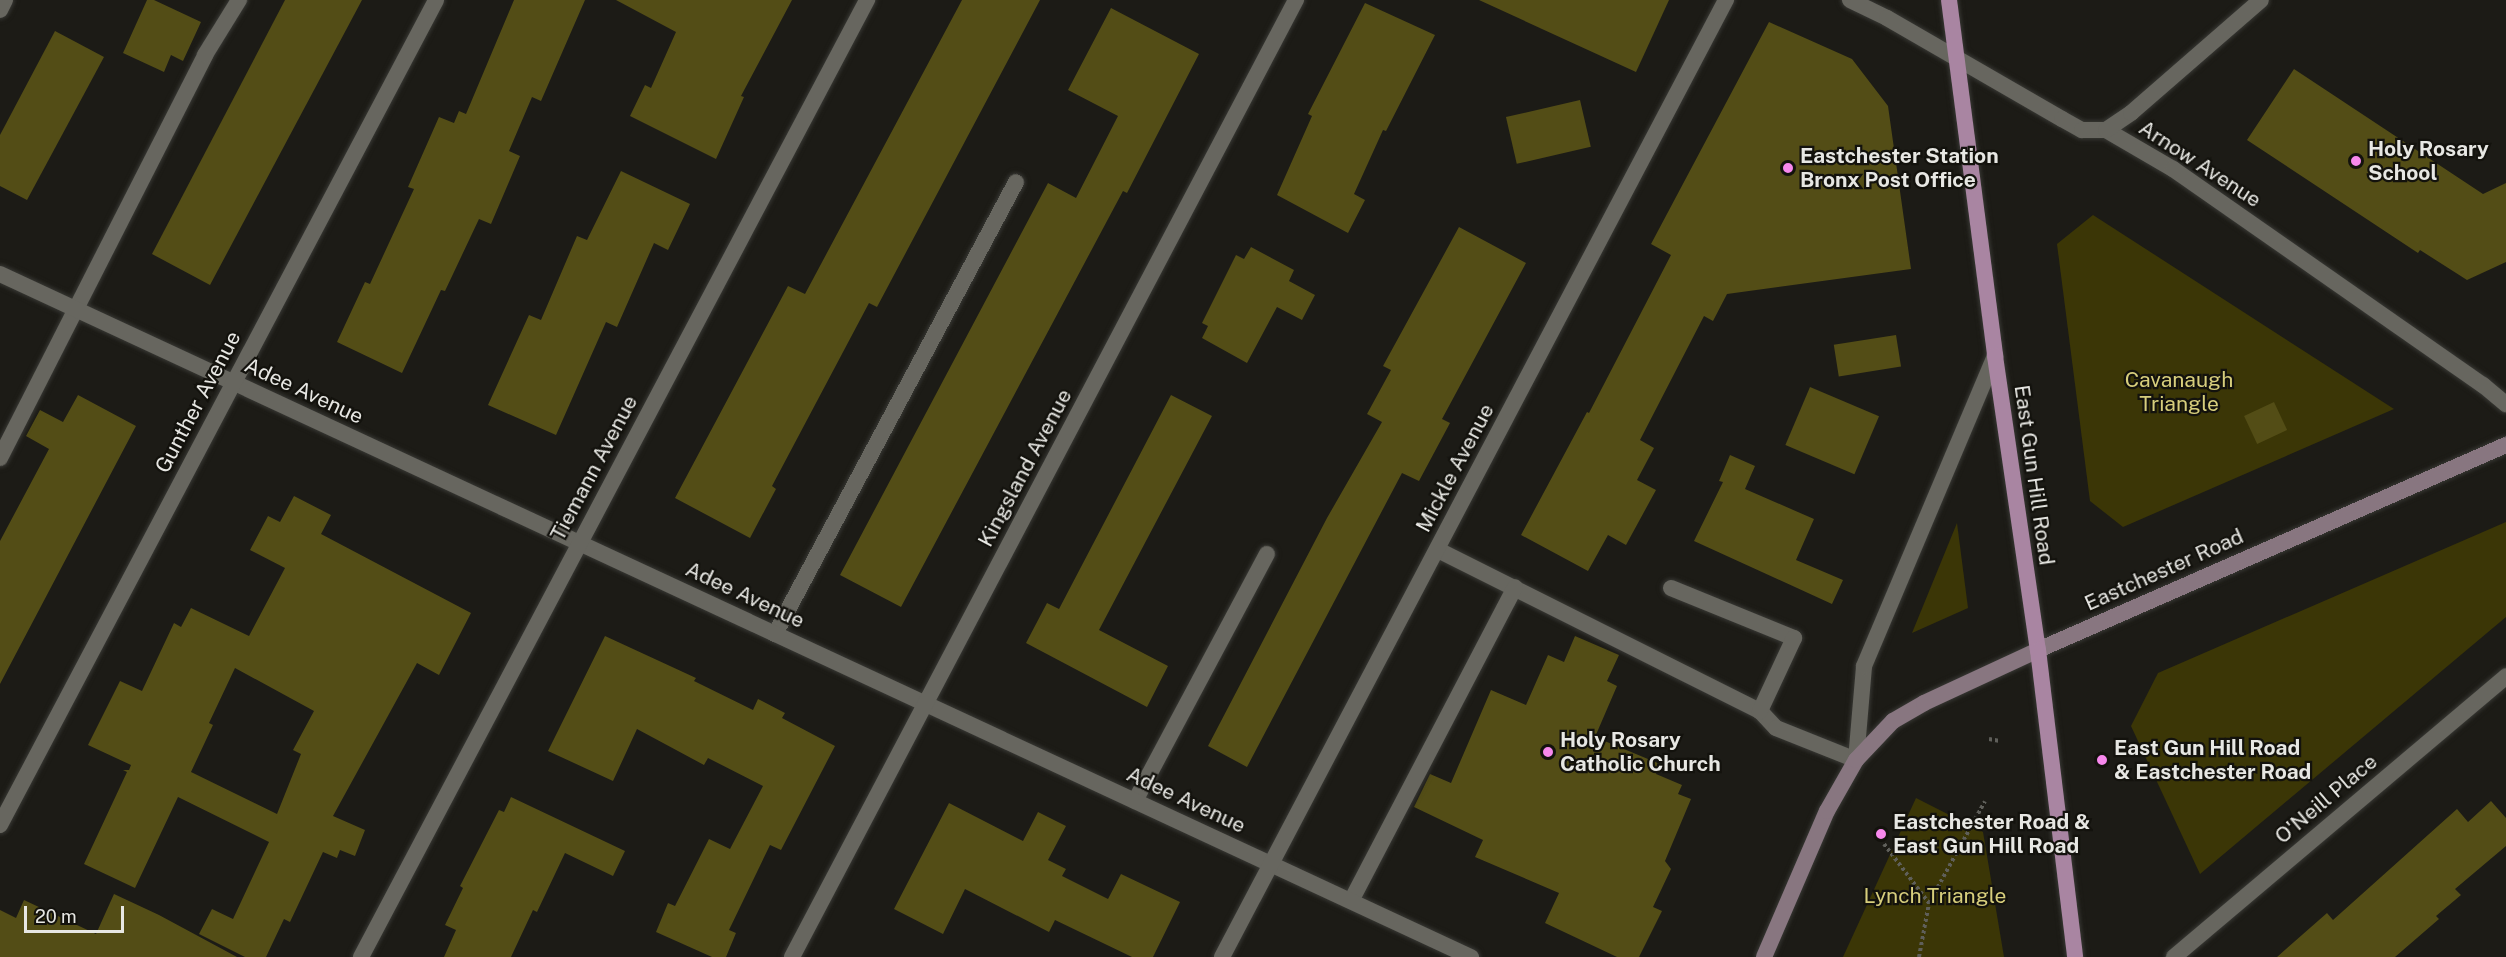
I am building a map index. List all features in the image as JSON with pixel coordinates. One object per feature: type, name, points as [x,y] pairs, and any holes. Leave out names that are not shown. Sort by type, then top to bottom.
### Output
[{"type":"main road","name":"East Gun Hill Road","points":[[1949,0],[1995,356],[2038,650],[2075,957]]},
{"type":"main road","name":"Eastchester Road","points":[[1764,957],[1827,811],[1856,760],[1893,721],[1924,703],[2038,650],[2506,445]]},
{"type":"street","points":[[0,10],[6,0]]},
{"type":"street","points":[[0,458],[205,55],[239,0]]},
{"type":"street","name":"Gunther Avenue","points":[[0,825],[436,0]]},
{"type":"street","name":"Tiemann Avenue","points":[[361,957],[867,0]]},
{"type":"street","name":"Kingsland Avenue","points":[[792,957],[1296,0]]},
{"type":"street","name":"Mickle Avenue","points":[[1222,957],[1726,0]]},
{"type":"street","name":"Arnow Avenue","points":[[1850,0],[1887,18],[2082,129],[2106,130],[2173,169],[2483,385],[2506,404]]},
{"type":"street","points":[[2106,130],[2131,113],[2261,0]]},
{"type":"street","points":[[775,634],[1016,182]]},
{"type":"street","name":"Adee Avenue","points":[[0,274],[1471,957]]},
{"type":"street","name":"Eastchester Road","points":[[1856,760],[1864,666],[1995,356]]},
{"type":"street","points":[[1437,549],[1760,711],[1776,728],[1856,760]]},
{"type":"street","points":[[1135,801],[1267,554]]},
{"type":"street","points":[[1351,901],[1515,587]]},
{"type":"street","points":[[1671,588],[1794,638],[1760,711]]},
{"type":"street","name":"O'Neill Place","points":[[2174,957],[2506,676]]},
{"type":"path","points":[[1989,739],[2000,741]]},
{"type":"path","points":[[1919,957],[1929,903],[1986,801]]},
{"type":"path","points":[[1884,844],[1929,903]]},
{"type":"green space","name":"Cavanaugh Triangle","points":[[2093,215],[2394,409],[2123,527],[2090,501],[2057,244]]},
{"type":"green space","points":[[2506,522],[2506,617],[2200,874],[2131,726],[2158,673]]},
{"type":"green space","points":[[1957,523],[1968,608],[1912,633]]},
{"type":"green space","name":"Lynch Triangle","points":[[1916,798],[1983,832],[2004,957],[1843,957]]},
{"type":"building","points":[[147,0],[154,0],[201,22],[183,61],[171,55],[164,72],[123,53]]},
{"type":"building","points":[[285,0],[362,0],[210,285],[152,254]]},
{"type":"building","points":[[514,0],[585,0],[541,101],[532,97],[509,151],[520,156],[491,224],[479,219],[445,291],[441,290],[402,373],[337,342],[365,282],[370,284],[414,189],[408,187],[439,117],[454,123],[459,111],[466,114]]},
{"type":"building","points":[[616,0],[792,0],[741,96],[744,97],[716,159],[630,116],[645,85],[651,88],[676,32]]},
{"type":"building","points":[[962,0],[1040,0],[877,307],[869,303],[772,486],[776,489],[750,538],[675,498],[788,286],[805,294]]},
{"type":"building","points":[[1479,0],[1669,0],[1636,72]]},
{"type":"building","points":[[1365,3],[1435,35],[1386,131],[1383,130],[1354,194],[1365,200],[1348,233],[1277,195],[1312,116],[1308,114]]},
{"type":"building","points":[[1111,8],[1199,54],[1127,193],[1123,191],[901,607],[840,575],[1048,183],[1076,198],[1118,116],[1068,90]]},
{"type":"building","points":[[1769,22],[1852,59],[1888,106],[1911,269],[1727,294],[1713,321],[1704,316],[1640,440],[1654,448],[1637,480],[1656,490],[1626,545],[1608,535],[1588,571],[1521,535],[1587,412],[1589,413],[1671,255],[1651,244]]},
{"type":"building","points":[[55,31],[104,57],[27,200],[0,186],[0,135]]},
{"type":"building","name":"Holy Rosary School","points":[[2294,69],[2483,194],[2506,183],[2506,262],[2467,280],[2420,250],[2418,253],[2247,140]]},
{"type":"building","points":[[1580,100],[1591,147],[1517,164],[1506,117]]},
{"type":"building","points":[[621,171],[690,204],[668,250],[654,243],[617,327],[606,322],[556,435],[488,405],[529,315],[541,320],[577,236],[587,240]]},
{"type":"building","points":[[1459,227],[1526,263],[1442,419],[1450,423],[1419,481],[1402,473],[1247,767],[1208,746],[1327,518],[1382,422],[1367,414],[1391,370],[1383,366]]},
{"type":"building","points":[[1251,247],[1294,270],[1289,281],[1315,295],[1302,320],[1277,307],[1247,363],[1202,338],[1208,326],[1202,323],[1236,255],[1244,259]]},
{"type":"building","points":[[1896,335],[1901,367],[1839,376],[1834,345]]},
{"type":"building","points":[[1810,387],[1879,416],[1854,474],[1785,445]]},
{"type":"building","points":[[78,395],[136,426],[0,684],[0,541],[49,449],[26,436],[40,410],[63,422]]},
{"type":"building","points":[[1171,395],[1212,416],[1099,630],[1168,666],[1147,707],[1026,643],[1047,603],[1059,609]]},
{"type":"building","points":[[2274,402],[2287,430],[2257,444],[2244,416]]},
{"type":"building","points":[[1730,455],[1755,466],[1745,489],[1814,519],[1796,560],[1843,580],[1832,604],[1694,541],[1723,482],[1719,481]]},
{"type":"building","points":[[294,496],[331,515],[321,534],[471,613],[439,675],[417,663],[333,816],[365,830],[355,856],[340,850],[337,858],[323,852],[290,922],[284,919],[266,957],[245,957],[199,934],[212,909],[233,919],[269,842],[178,797],[135,888],[84,864],[127,772],[123,770],[129,770],[131,765],[88,745],[120,681],[142,691],[174,623],[181,627],[191,608],[249,636],[285,568],[250,550],[268,516],[280,522]],"holes":[[[235,668],[314,711],[293,750],[301,754],[277,814],[191,772],[213,725],[209,723]]]},
{"type":"building","points":[[605,636],[696,678],[694,681],[753,710],[758,699],[785,713],[782,718],[835,746],[781,850],[770,845],[729,930],[736,933],[726,957],[712,957],[656,932],[668,903],[675,906],[709,839],[730,849],[763,786],[708,758],[704,765],[637,729],[613,781],[548,751]]},
{"type":"building","name":"Holy Rosary Catholic Church","points":[[1575,636],[1619,655],[1607,681],[1617,686],[1595,737],[1660,764],[1656,774],[1682,785],[1678,794],[1691,799],[1665,861],[1671,869],[1653,907],[1662,911],[1639,957],[1617,957],[1545,923],[1559,893],[1475,857],[1483,840],[1414,807],[1430,774],[1451,783],[1491,690],[1526,705],[1548,655],[1564,662]]},
{"type":"building","points":[[511,797],[625,851],[613,876],[565,853],[537,912],[533,910],[511,957],[444,957],[456,930],[445,925],[463,888],[460,886],[499,810],[504,812]]},
{"type":"building","points":[[2491,801],[2506,818],[2506,846],[2455,889],[2461,895],[2436,916],[2439,919],[2395,957],[2277,957],[2327,913],[2333,920],[2457,809],[2468,822]]},
{"type":"building","points":[[949,803],[1023,841],[1038,812],[1066,826],[1048,860],[1066,869],[1062,876],[1108,899],[1121,874],[1180,902],[1153,957],[1132,957],[1055,920],[1049,932],[965,889],[943,934],[894,909]]},
{"type":"building","points":[[114,894],[159,915],[237,957],[0,957],[0,910],[16,918],[24,900],[96,934]]},
{"type":"place","name":"Holy Rosary School","points":[[2356,161]]},
{"type":"place","name":"Eastchester Station Bronx Post Office","points":[[1788,168]]},
{"type":"place","name":"Holy Rosary Catholic Church","points":[[1548,752]]},
{"type":"place","name":"East Gun Hill Road & Eastchester Road","points":[[2102,760]]},
{"type":"place","name":"Eastchester Road & East Gun Hill Road","points":[[1881,834]]}]
